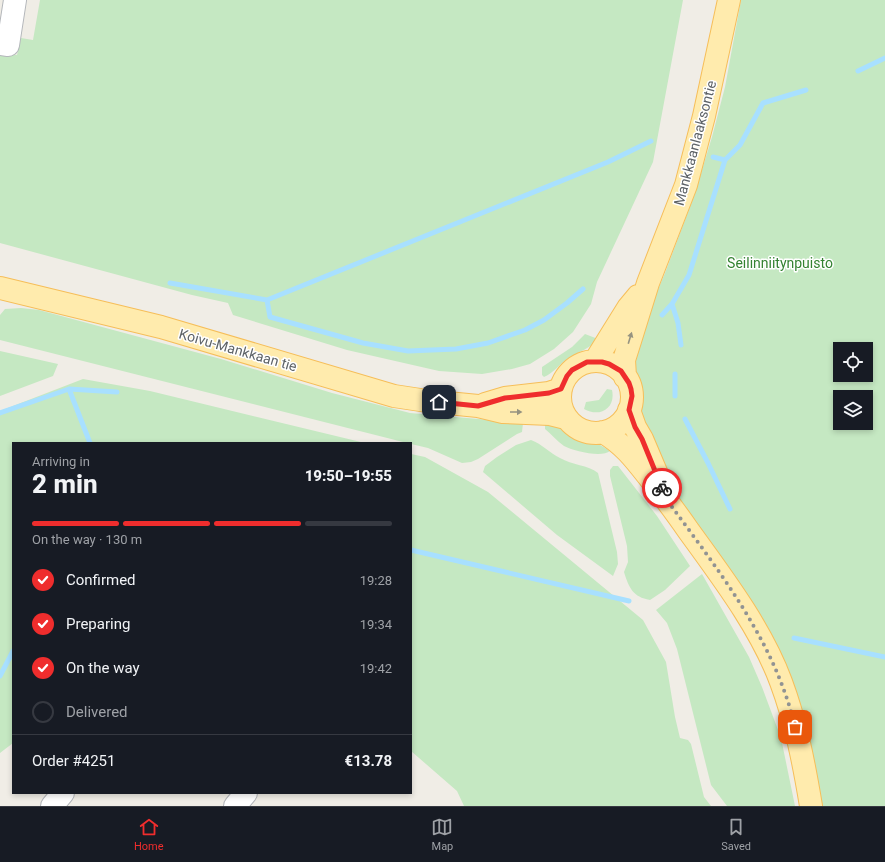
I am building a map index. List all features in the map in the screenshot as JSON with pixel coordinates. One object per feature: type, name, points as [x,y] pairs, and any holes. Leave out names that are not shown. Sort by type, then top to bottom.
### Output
[{"type":"main road","name":"Mankkaanlaaksontie","points":[[625,376],[624,360],[648,283],[686,185],[704,116],[729,0]]},
{"type":"main road","name":"Mankkaanlaaksontie","points":[[595,361],[628,308],[648,283]]},
{"type":"main road","name":"Koivu-Mankkaan tie","points":[[0,288],[161,327],[394,396],[478,406],[503,412],[550,414],[566,418]]},
{"type":"main road","points":[[595,361],[615,367],[625,376],[629,383],[632,396],[629,410],[621,422],[616,426],[603,432],[589,432],[571,423],[566,418],[561,407],[561,389],[567,376],[572,370],[587,362],[595,361]]},
{"type":"main road","name":"Koivu-Mankkaan tie","points":[[478,406],[505,398],[549,393],[561,389]]},
{"type":"main road","points":[[629,410],[667,500]]},
{"type":"main road","points":[[603,432],[627,450],[667,500],[745,611],[767,651],[778,675],[792,715],[804,764],[811,806]]},
{"type":"street","points":[[0,44],[8,45],[15,0]]},
{"type":"street","points":[[52,806],[62,794]]},
{"type":"street","points":[[234,806],[245,794]]},
{"type":"green space","points":[[40,0],[683,0],[653,162],[597,282],[591,304],[573,332],[554,349],[530,364],[512,369],[482,374],[439,371],[347,350],[233,315],[228,303],[192,295],[0,243],[0,53],[17,55],[21,38],[33,40]]},
{"type":"green space","name":"Seilinniitynpuisto","points":[[741,0],[885,0],[885,806],[820,806],[800,710],[676,499],[637,405],[638,391],[629,358],[665,273],[694,196],[725,87]]},
{"type":"green space","points":[[21,308],[39,310],[221,359],[332,393],[410,413],[523,423],[522,432],[478,459],[471,462],[462,463],[428,448],[412,444],[412,442],[403,442],[0,340],[0,315],[5,309]]},
{"type":"green space","points":[[585,334],[598,339],[588,348],[566,360],[548,375],[544,377],[542,375],[542,367],[572,347]]},
{"type":"green space","points":[[0,351],[58,364],[53,376],[0,396]]},
{"type":"green space","points":[[83,379],[150,391],[361,442],[12,442],[12,744],[0,753],[0,411]]},
{"type":"green space","points":[[607,389],[612,390],[613,396],[612,402],[606,410],[601,412],[590,412],[584,409],[586,402],[599,400]]},
{"type":"green space","points":[[545,423],[561,426],[572,436],[597,443],[610,451],[601,454],[594,454],[568,448],[561,444],[545,429]]},
{"type":"green space","points":[[531,440],[556,456],[590,468],[598,473],[617,552],[618,564],[613,576],[557,535],[483,472],[485,466],[497,457],[516,445]]},
{"type":"green space","points":[[412,454],[425,457],[488,492],[643,620],[666,662],[680,738],[688,740],[691,744],[704,797],[711,806],[464,806],[457,791],[412,752]]},
{"type":"green space","points":[[613,466],[618,466],[657,516],[690,566],[665,590],[650,600],[639,597],[632,591],[624,572],[628,562],[627,546],[610,476],[610,470]]},
{"type":"green space","points":[[702,574],[749,657],[762,687],[781,738],[795,806],[727,806],[711,785],[677,649],[667,623],[656,610]]},
{"type":"waterway","points":[[858,71],[885,58]]},
{"type":"waterway","points":[[662,315],[672,304],[689,275],[725,160],[740,145],[763,103],[806,90]]},
{"type":"waterway","points":[[170,283],[267,300],[608,162],[651,141]]},
{"type":"waterway","points":[[713,157],[725,160]]},
{"type":"waterway","points":[[267,300],[270,317],[363,343],[408,351],[456,349],[488,343],[525,330],[544,320],[583,289]]},
{"type":"waterway","points":[[672,304],[678,323],[681,345]]},
{"type":"waterway","points":[[675,374],[675,396]]},
{"type":"waterway","points":[[69,389],[90,442]]},
{"type":"waterway","points":[[0,413],[69,389],[117,392]]},
{"type":"waterway","points":[[685,419],[730,509]]},
{"type":"waterway","points":[[412,550],[629,601]]},
{"type":"waterway","points":[[794,638],[885,657]]},
{"type":"waterway","points":[[0,676],[12,653]]},
{"type":"way so far","points":[[662,488],[667,500],[745,611],[767,651],[781,681],[795,727]]},
{"type":"route","points":[[439,402],[478,406],[505,398],[549,393],[561,389],[562,383],[567,376],[579,365],[595,361],[609,364],[621,371],[629,383],[632,396],[629,410],[662,488]]}]
